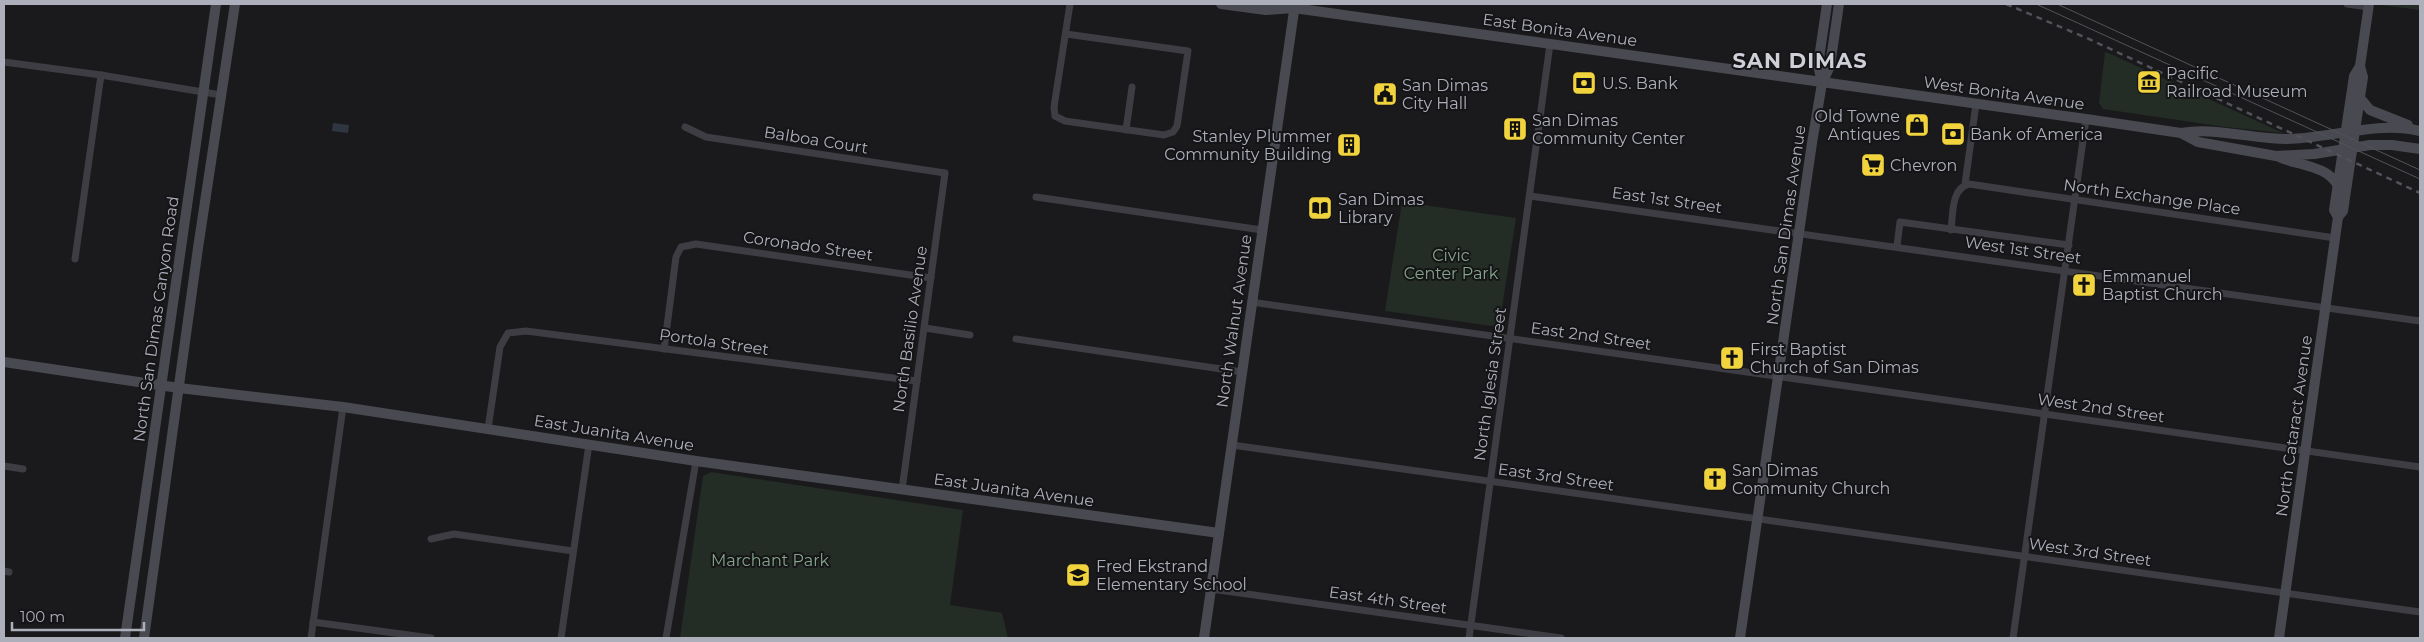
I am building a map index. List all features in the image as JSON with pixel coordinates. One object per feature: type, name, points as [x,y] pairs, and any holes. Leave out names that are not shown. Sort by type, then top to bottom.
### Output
[{"type":"main road","name":"North San Dimas Canyon Road","points":[[125,638],[216,4]]},
{"type":"main road","name":"North San Dimas Canyon Road","points":[[144,638],[235,4]]},
{"type":"main road","name":"East Bonita Avenue","points":[[1221,4],[1266,10],[1294,6]]},
{"type":"main road","name":"East Bonita Avenue","points":[[1284,4],[1822,83]]},
{"type":"main road","points":[[1822,83],[1818,65],[1827,4]]},
{"type":"main road","points":[[1822,83],[1830,66],[1839,4]]},
{"type":"main road","points":[[2348,148],[2334,210],[2338,217],[2344,211],[2354,76],[2360,66],[2369,5]]},
{"type":"main road","name":"North Walnut Avenue","points":[[1204,638],[1294,6]]},
{"type":"main road","points":[[2350,130],[2360,98],[2363,77],[2360,66]]},
{"type":"main road","name":"West Bonita Avenue","points":[[1822,83],[2181,133],[2200,130],[2288,139],[2386,127],[2420,130]]},
{"type":"main road","name":"North San Dimas Avenue","points":[[1740,638],[1822,83]]},
{"type":"main road","points":[[2360,98],[2374,112],[2420,130]]},
{"type":"main road","name":"West Bonita Avenue","points":[[2181,133],[2198,142],[2276,156],[2308,154],[2380,144],[2420,149]]},
{"type":"main road","points":[[2276,156],[2293,164],[2328,172],[2338,186]]},
{"type":"main road","name":"North Cataract Avenue","points":[[2279,638],[2338,217]]},
{"type":"main road","name":"East Juanita Avenue","points":[[4,362],[161,386],[342,406],[902,490],[1219,533]]},
{"type":"street","points":[[1066,34],[1188,51],[1177,126],[1173,132],[1164,135],[1126,130],[1065,121],[1055,116],[1054,107],[1070,4]]},
{"type":"street","points":[[2346,4],[2369,5]]},
{"type":"street","name":"North Iglesia Street","points":[[1469,638],[1550,44]]},
{"type":"street","points":[[4,62],[101,75],[221,95]]},
{"type":"street","points":[[75,259],[101,75]]},
{"type":"street","points":[[1126,130],[1132,87]]},
{"type":"street","points":[[1952,230],[1956,194],[1965,184],[1976,104]]},
{"type":"street","points":[[2014,638],[2086,119]]},
{"type":"street","name":"Balboa Court","points":[[685,127],[706,137],[945,173]]},
{"type":"street","name":"North Basilio Avenue","points":[[902,490],[945,173]]},
{"type":"street","name":"North Exchange Place","points":[[1965,184],[2335,238]]},
{"type":"street","name":"East 1st Street","points":[[1530,196],[1799,232]]},
{"type":"street","points":[[1036,197],[1262,230]]},
{"type":"street","points":[[1897,246],[1900,222],[2069,246]]},
{"type":"street","name":"West 1st Street","points":[[1799,232],[2420,321]]},
{"type":"street","name":"Coronado Street","points":[[664,349],[676,257],[681,247],[696,244],[931,278]]},
{"type":"street","name":"East 2nd Street","points":[[1251,302],[1779,377]]},
{"type":"street","points":[[925,328],[970,335]]},
{"type":"street","name":"Portola Street","points":[[488,429],[500,347],[508,333],[526,330],[917,381]]},
{"type":"street","points":[[1016,338],[1242,372]]},
{"type":"street","name":"West 2nd Street","points":[[1779,377],[2420,467]]},
{"type":"street","points":[[311,638],[342,406]]},
{"type":"street","points":[[561,638],[588,444]]},
{"type":"street","name":"East 3rd Street","points":[[1232,446],[1757,519]]},
{"type":"street","points":[[666,638],[696,460]]},
{"type":"street","points":[[4,466],[23,469]]},
{"type":"street","name":"West 3rd Street","points":[[1757,519],[2420,612]]},
{"type":"street","points":[[431,540],[454,534],[573,551]]},
{"type":"street","name":"East 4th Street","points":[[1211,589],[1561,638]]},
{"type":"street","points":[[313,622],[431,638]]},
{"type":"green space","points":[[2420,4],[2420,10],[2380,5]]},
{"type":"green space","points":[[2105,52],[2283,133],[2225,127],[2103,109],[2099,103]]},
{"type":"green space","name":"Civic Center Park","points":[[1402,202],[1516,218],[1499,327],[1385,311]]},
{"type":"green space","name":"Marchant Park","points":[[711,472],[963,510],[950,605],[1002,613],[1008,638],[680,638],[703,476]]},
{"type":"shaded area","points":[[333,123],[349,125],[348,133],[332,131]]},
{"type":"tram line","points":[[2036,4],[2420,179]]},
{"type":"tram line","points":[[2057,4],[2420,170]]},
{"type":"railway","points":[[2006,4],[2089,39],[2420,193]]},
{"type":"place","name":"Pacific Railroad Museum","points":[[2149,82]]},
{"type":"place","name":"U.S. Bank","points":[[1584,83]]},
{"type":"place","name":"San Dimas City Hall","points":[[1385,94]]},
{"type":"place","name":"Old Towne Antiques","points":[[1917,125]]},
{"type":"place","name":"San Dimas Community Center","points":[[1515,129]]},
{"type":"place","name":"Bank of America","points":[[1953,134]]},
{"type":"place","name":"Stanley Plummer Community Building","points":[[1349,145]]},
{"type":"place","name":"Chevron","points":[[1873,165]]},
{"type":"place","name":"San Dimas Library","points":[[1320,208]]},
{"type":"place","name":"Emmanuel Baptist Church","points":[[2084,285]]},
{"type":"place","name":"First Baptist Church of San Dimas","points":[[1732,358]]},
{"type":"place","name":"San Dimas Community Church","points":[[1715,479]]},
{"type":"place","name":"Fred Ekstrand Elementary School","points":[[1078,575]]},
{"type":"district","name":"SAN DIMAS","points":[[1800,60]]}]
